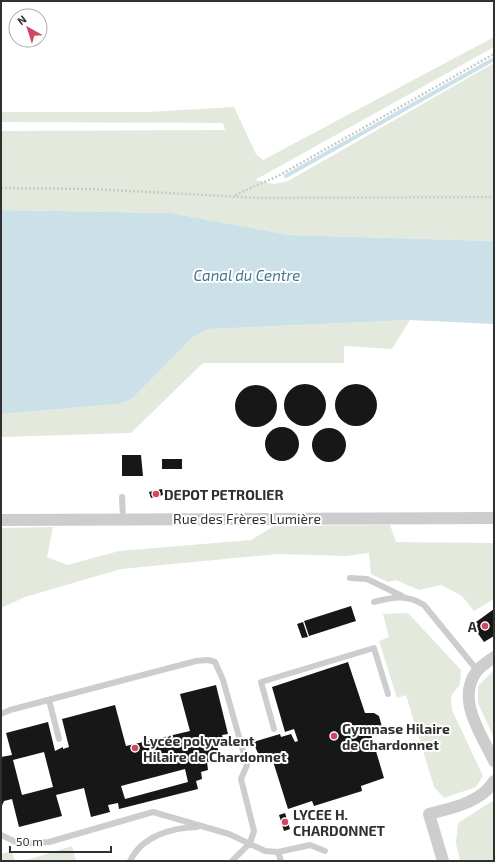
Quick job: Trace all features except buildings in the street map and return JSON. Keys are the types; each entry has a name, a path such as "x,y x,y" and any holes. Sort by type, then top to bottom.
{"street":[{"name":"Rue des Frères Lumière","path":"1,520 123,518 494,518"},
{"path":"494,657 477,670 471,681 468,703 494,761"},
{"path":"443,861 429,814 472,800 489,789 494,781"}],"lane":[{"path":"122,497 123,518"},
{"path":"350,578 367,580 404,596 414,598 424,605 477,670"},
{"path":"374,602 404,596"},
{"path":"274,729 261,682 374,648 388,694"},
{"path":"1,714 10,710 196,661 208,660 215,662 223,680 247,764 240,779 254,831 250,843 232,861"},
{"path":"49,700 59,739"},
{"path":"1,835 20,844 49,842 153,812 200,827 229,834 265,851 278,852 310,845 325,851"},
{"path":"130,861 141,844 154,837 183,827 200,827"},
{"path":"278,852 281,861"}],"path":[{"path":"235,196 278,176 494,54"},
{"path":"1,188 92,189 262,198 494,197"}],"shaded area":[{"path":"494,37 494,47 255,180 274,184 288,181 494,63 494,241 289,235 171,213 1,210 1,131 225,130 223,123 1,122 1,112 147,112 234,107 256,154 263,160"},
{"path":"410,320 392,349 344,346 344,363 203,363 131,433 1,437 1,414 118,404 132,399 193,337 209,329"},
{"path":"390,525 396,542 494,543 494,599 474,611 462,596 441,585 419,590 396,580 388,582 371,574 369,553 346,556 278,554 121,569 25,597 1,608 1,528 53,527 47,557 67,565 119,551 251,540 274,526"},
{"path":"408,613 461,670 460,684 451,696 452,710 483,776 476,787 444,798 434,787 406,695 397,698 379,641 389,637 383,614"},
{"path":"494,670 494,738 478,703 478,686"},
{"path":"494,800 494,861 460,861 456,843 458,823"},
{"path":"72,846 76,861 23,861"},
{"path":"12,851 15,861 1,861 1,854"}],"water":[{"name":"Canal du Centre","path":"1,210 171,213 289,235 494,241 494,324 410,320 209,329 193,337 132,399 118,404 1,414"}],"waterway":[{"path":"286,176 494,59"}],"place":[{"name":"DEPOT PETROLIER","path":"156,494"},
{"name":"A","path":"485,626"},
{"name":"Gymnase Hilaire de Chardonnet","path":"334,736"},
{"name":"Lycée polyvalent Hilaire de Chardonnet","path":"135,748"},
{"name":"LYCEE H. CHARDONNET","path":"285,822"}]}
